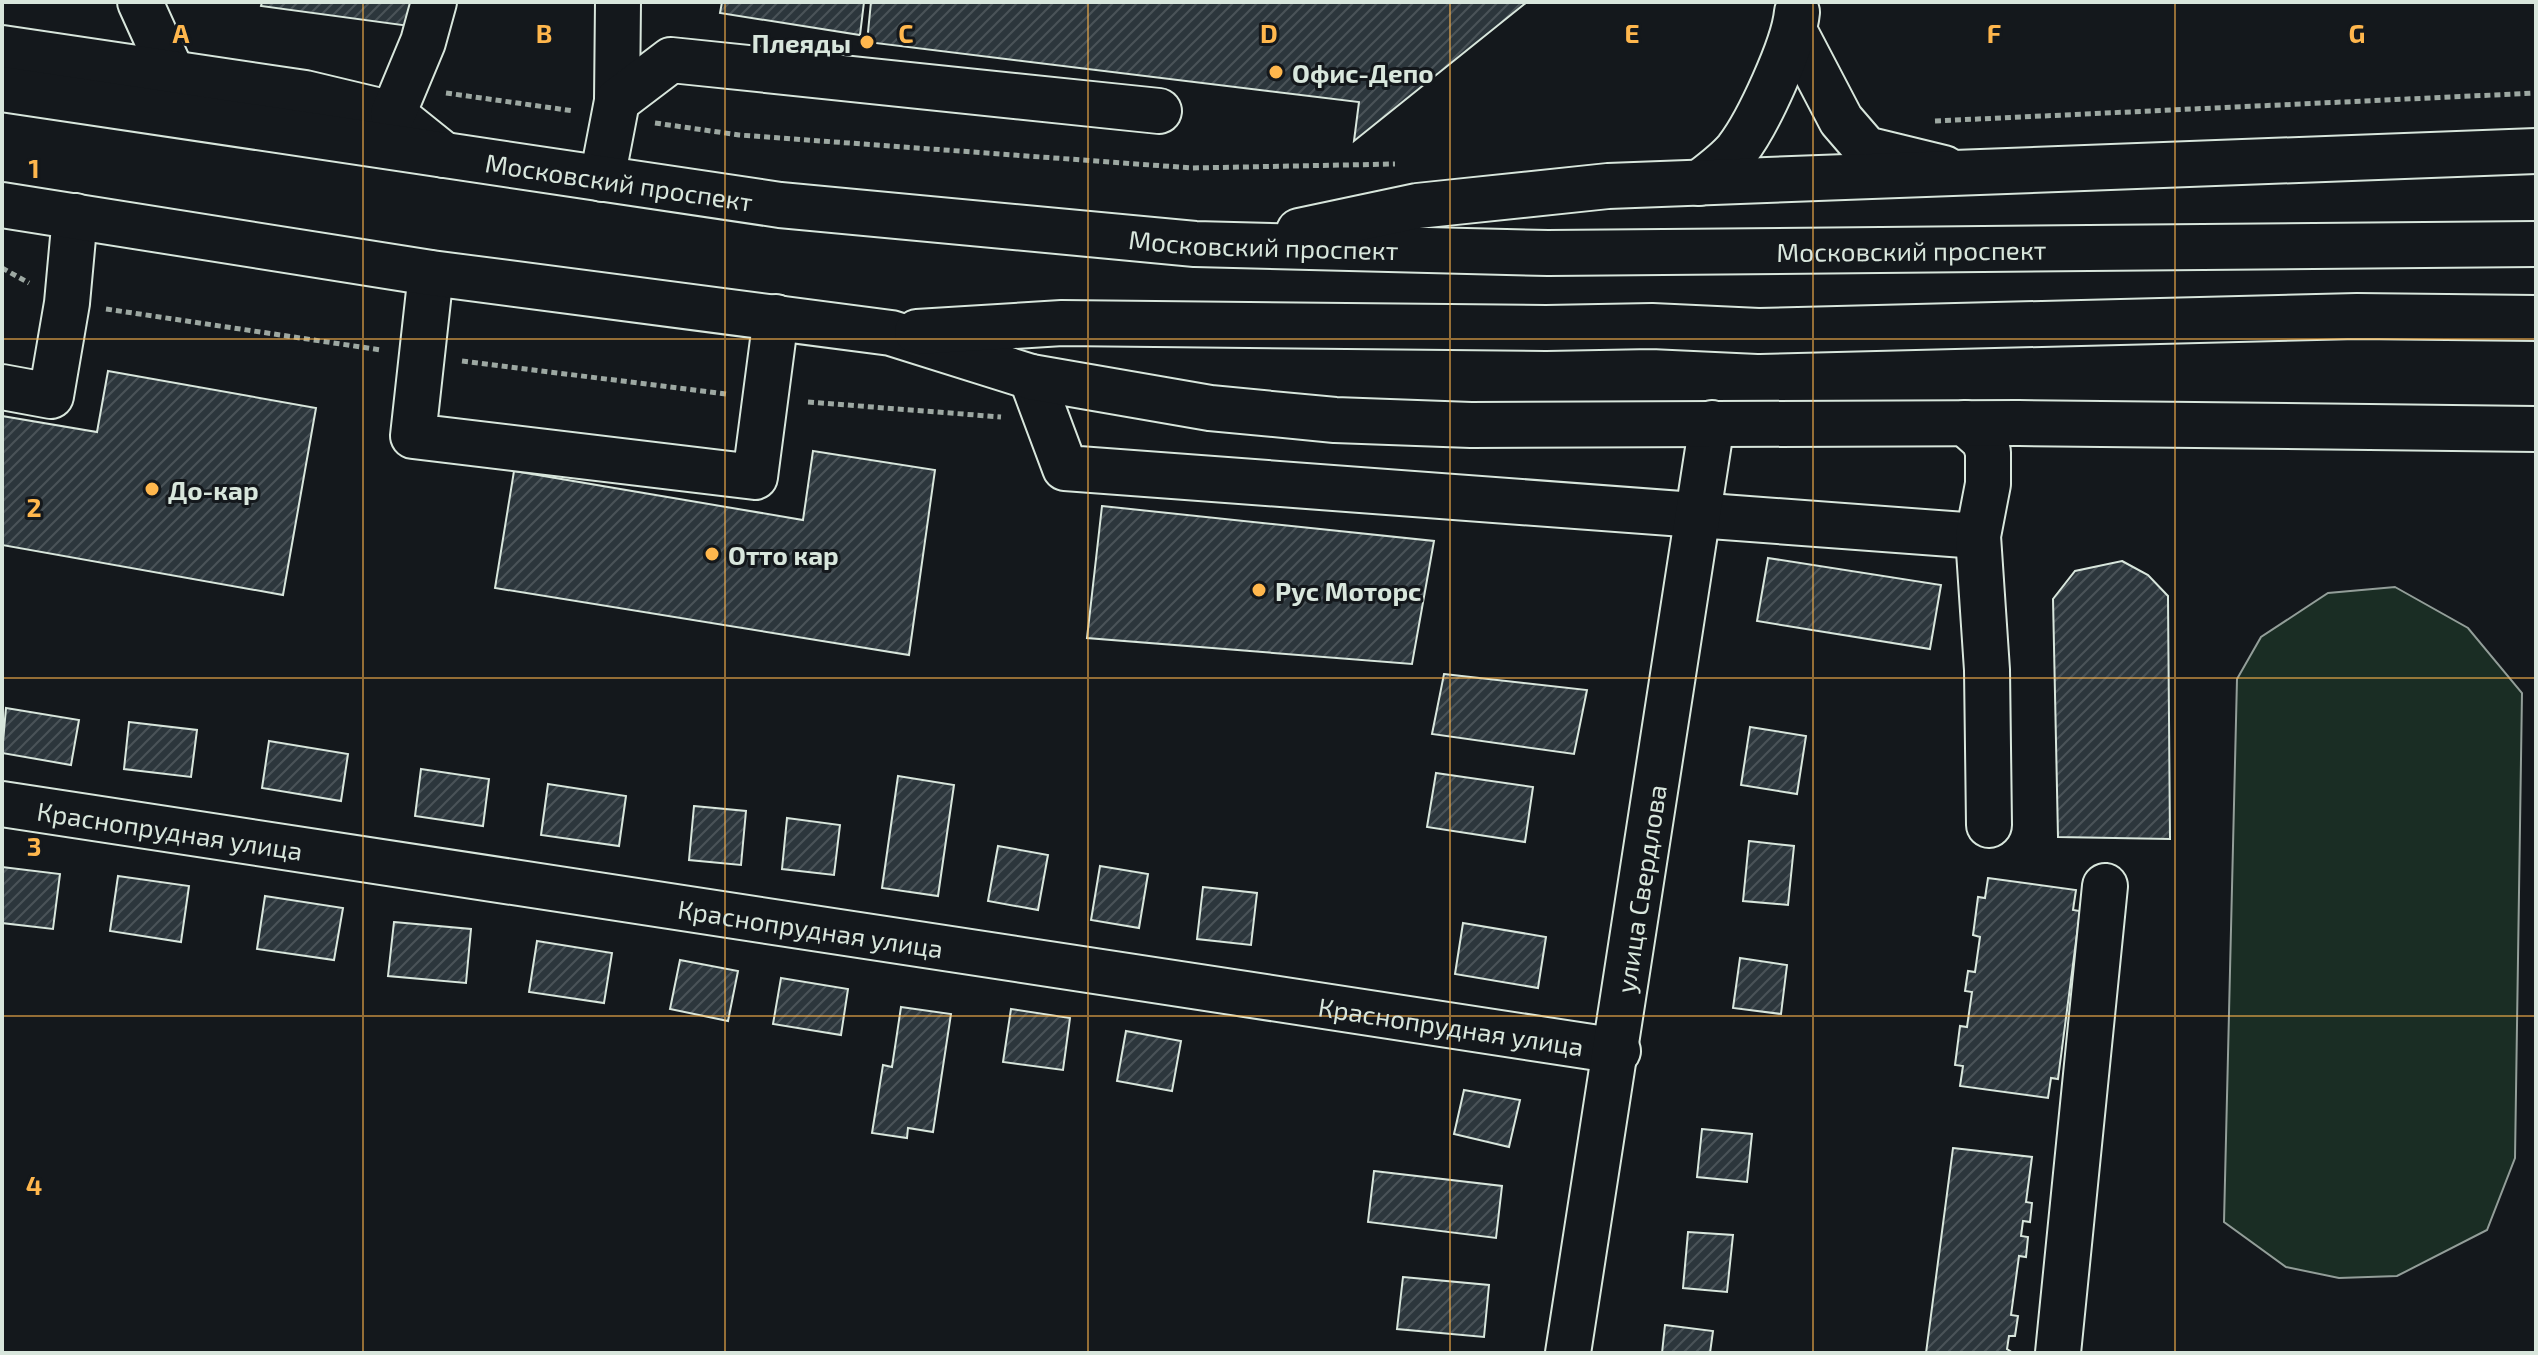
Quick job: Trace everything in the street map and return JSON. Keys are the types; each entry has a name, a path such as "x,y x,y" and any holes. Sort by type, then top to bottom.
{"main road":[{"path":"140,2 173,75"},
{"path":"393,114 423,42 434,2"},
{"path":"602,179 617,101 618,2"},
{"path":"1797,17 1841,120 1866,149 1954,171"},
{"path":"1699,183 1736,152 1749,131 1797,17"},
{"path":"2,48 305,93 393,114 444,155"},
{"path":"617,101 671,60 1159,111"},
{"name":"Московский проспект","path":"2,89 780,205 1231,245 1564,253 2536,244"},
{"path":"1231,245 1417,206 1608,186 2536,151"},
{"path":"2,205 431,273 891,333 1031,377 1210,408 1335,420 1471,425 1965,423 2536,429"},
{"path":"2,387 51,396 67,303 95,219"},
{"path":"431,273 413,436 755,477 776,317"},
{"path":"891,333 1062,323 1652,326 1759,331 2357,316 2536,318"},
{"path":"1031,377 1065,468 1978,536"},
{"name":"улица Свердлова","path":"1568,1353 1618,1051 1701,513 1712,423"},
{"path":"1965,423 1984,440 1988,452 1988,484 1978,536 1987,670 1989,825"},
{"name":"Краснопрудная улица","path":"2,804 1618,1051"},
{"path":"2058,1353 2105,886"}],"path":[{"path":"1929,121 2536,93"},
{"path":"2,268 67,303 422,356 765,398 1047,421"}],"green space":[{"path":"2395,587 2468,628 2522,693 2515,1158 2487,1230 2397,1276 2339,1278 2286,1267 2224,1222 2237,679 2261,637 2328,593"}],"building":[{"path":"262,2 413,2 409,26 261,6"},
{"path":"722,2 864,2 860,35 720,13"},
{"name":"Офис-Депо","path":"871,2 1527,2 1354,141 1359,102 867,42"},
{"name":"До-кар","path":"108,371 316,408 283,595 2,545 2,416 97,432"},
{"name":"Отто кар","path":"813,451 935,470 909,655 495,588 514,471 803,520"},
{"name":"Рус Моторс","path":"1102,506 1434,541 1412,664 1087,638"},
{"path":"1768,558 1941,585 1930,649 1757,621"},
{"path":"2122,561 2148,575 2168,596 2170,839 2058,837 2053,599 2075,571"},
{"path":"1444,674 1587,690 1574,754 1432,734"},
{"path":"6,708 79,720 71,765 2,753"},
{"path":"129,722 197,730 191,777 124,769"},
{"path":"1750,727 1806,736 1797,794 1741,785"},
{"path":"269,741 348,754 341,801 262,788"},
{"path":"421,769 489,779 483,826 415,816"},
{"path":"1436,773 1533,787 1525,842 1427,827"},
{"path":"898,776 954,785 938,896 882,888"},
{"path":"548,784 626,796 619,846 541,835"},
{"path":"694,806 746,811 741,865 689,860"},
{"path":"787,818 840,825 834,875 782,869"},
{"path":"1749,841 1794,846 1788,905 1743,901"},
{"path":"998,846 1048,855 1038,910 988,901"},
{"path":"1100,866 1148,874 1139,928 1091,920"},
{"path":"2,867 60,874 53,929 2,923"},
{"path":"118,876 189,886 181,942 110,931"},
{"path":"1988,878 2076,890 2073,910 2080,911 2058,1079 2051,1078 2048,1098 1960,1086 1963,1066 1955,1065 1960,1026 1967,1027 1972,992 1965,991 1968,971 1975,972 1980,937 1973,935 1978,897 1985,898"},
{"path":"1203,887 1257,893 1251,945 1197,939"},
{"path":"265,896 343,908 334,960 257,949"},
{"path":"394,922 471,929 466,983 388,976"},
{"path":"1463,923 1546,937 1538,988 1455,974"},
{"path":"537,941 612,953 604,1003 529,992"},
{"path":"1740,958 1787,965 1781,1014 1733,1008"},
{"path":"680,960 738,971 728,1021 670,1009"},
{"path":"781,978 848,989 841,1035 773,1024"},
{"path":"901,1007 951,1014 933,1132 908,1128 907,1138 872,1133 883,1065 892,1067"},
{"path":"1011,1009 1070,1018 1063,1070 1003,1062"},
{"path":"1126,1031 1181,1041 1172,1091 1117,1081"},
{"path":"1464,1090 1520,1100 1509,1147 1454,1134"},
{"path":"1702,1129 1752,1134 1747,1182 1697,1177"},
{"path":"1953,1148 2032,1157 2026,1202 2032,1203 2030,1222 2023,1221 2021,1236 2028,1237 2026,1257 2019,1256 2011,1315 2018,1316 2015,1336 2009,1336 2007,1349 2013,1353 1926,1353"},
{"path":"1374,1171 1502,1186 1496,1238 1368,1222"},
{"path":"1688,1232 1733,1235 1727,1292 1683,1288"},
{"path":"1403,1277 1489,1285 1484,1337 1397,1329"},
{"path":"1665,1325 1713,1331 1710,1353 1662,1353"}],"place":[{"name":"Плеяды","path":"867,42"},
{"name":"Офис-Депо","path":"1276,72"},
{"name":"До-кар","path":"152,489"},
{"name":"Отто кар","path":"712,554"},
{"name":"Рус Моторс","path":"1259,590"}]}
